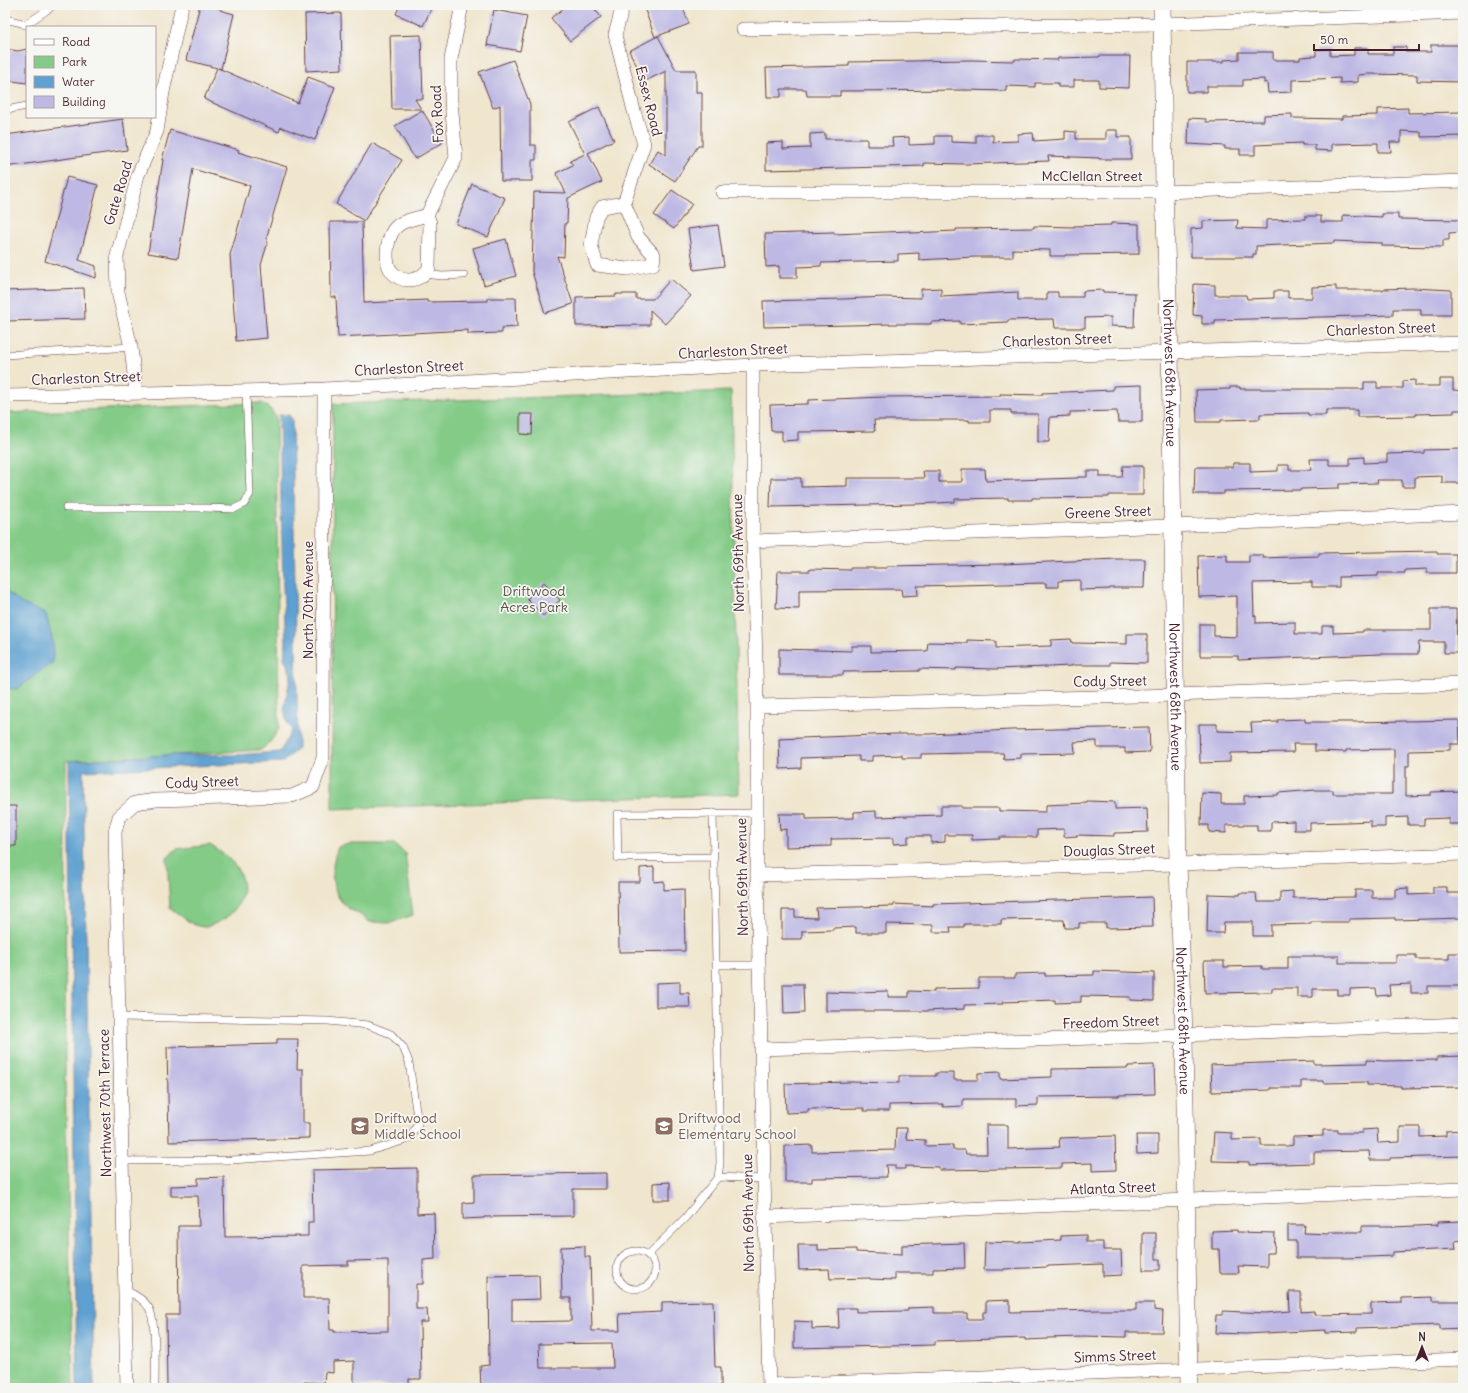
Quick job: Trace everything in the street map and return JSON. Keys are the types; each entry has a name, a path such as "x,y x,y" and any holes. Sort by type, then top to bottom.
{"street":[{"name":"Gate Road","path":"136,392 131,347 118,292 117,256 138,175 157,131 159,92 182,5"},
{"name":"Fox Road","path":"427,215 456,158 451,101 451,59 462,5"},
{"name":"Essex Road","path":"623,5 615,35 644,144 624,203"},
{"name":"Northwest 68th Avenue","path":"1162,5 1164,192 1170,352 1178,864 1184,1035 1189,1388"},
{"path":"743,29 1162,24 1463,13"},
{"name":"McClellan Street","path":"722,192 1164,192 1463,181"},
{"path":"624,203 638,237 654,255 653,264 627,268 597,265 591,245 596,217 602,207 624,203"},
{"path":"427,215 430,223 429,268 420,278 412,280 397,277 392,272 389,265 388,243 392,234 396,227 401,224 427,215"},
{"name":"Charleston Street","path":"5,396 324,389 753,365 1463,343"},
{"name":"North 69th Avenue","path":"753,365 753,541 757,706 757,875 769,1386"},
{"name":"North 70th Avenue","path":"292,796 313,787 323,758 324,389"},
{"name":"Greene Street","path":"753,541 1172,526 1463,512"},
{"name":"Cody Street","path":"757,706 1175,695 1463,684"},
{"name":"Cody Street","path":"119,817 135,802 292,796"},
{"name":"Northwest 70th Terrace","path":"119,817 115,832 127,1388"},
{"name":"Douglas Street","path":"757,875 1178,864 1463,854"},
{"name":"Freedom Street","path":"761,1049 1463,1024"},
{"name":"Atlanta Street","path":"764,1217 1463,1189"},
{"name":"Simms Street","path":"769,1386 1463,1360"}],"lane":[{"path":"5,19 25,25 50,8 51,5"},
{"path":"5,110 26,106"},
{"path":"425,274 442,276 464,275"},
{"path":"5,355 131,347"},
{"path":"66,508 234,509 244,504 250,494 246,390"},
{"path":"648,1255 686,1217 718,1177 720,1163 713,813"},
{"path":"713,857 618,858 617,814 757,813"},
{"path":"716,965 759,965"},
{"path":"119,1017 328,1022 368,1025 392,1034 403,1047 409,1062 418,1124 409,1139 370,1151 231,1160 122,1161"},
{"path":"718,1177 763,1179"},
{"path":"633,1251 640,1251 648,1255 653,1262 655,1269 652,1280 649,1284 638,1289 632,1289 622,1284 616,1273 618,1261 622,1256 627,1252 633,1251"},
{"path":"125,1290 140,1298 149,1308 154,1320 155,1388"}],"green space":[{"name":"Driftwood Acres Park","path":"731,391 739,794 332,809 333,404"},
{"path":"262,403 270,409 276,417 279,729 270,742 261,750 66,761 65,1080 73,1388 5,1388 5,413"},
{"path":"349,844 394,844 405,853 413,915 391,923 369,922 348,908 342,902 334,887 333,871 335,855 338,847"},
{"path":"210,845 236,866 243,885 241,899 233,912 221,921 205,927 190,923 170,909 167,858 176,849"}],"water":[{"path":"279,415 289,415 292,419 298,748 283,762 83,771 94,1388 77,1388 69,761 167,755 235,755 280,752 292,730 287,722 284,709 291,674 284,658 286,643 283,588"},
{"path":"5,590 21,603 46,614 53,643 53,662 17,689 5,689"}],"building":[{"path":"200,5 222,5 220,10 234,14 221,69 218,68 298,103 308,77 335,87 315,140 281,127 279,132 204,99 217,68 186,60"},
{"path":"400,5 433,5 423,26 396,14"},
{"path":"568,5 591,5 601,17 570,41 551,18"},
{"path":"643,5 682,5 689,24 655,37"},
{"path":"494,10 527,16 520,51 487,45"},
{"path":"341,13 342,69 306,71 305,14"},
{"path":"421,35 423,99 415,99 421,109 392,109 390,36"},
{"path":"658,36 676,70 696,70 696,92 702,92 702,146 698,146 675,181 649,164 658,150 666,155 666,71 645,81 629,51"},
{"path":"1431,45 1463,45 1463,82 1417,81 1417,75 1369,74 1358,75 1358,82 1340,83 1340,78 1292,80 1292,92 1268,93 1267,82 1264,83 1264,79 1243,80 1243,86 1207,86 1207,92 1187,92 1187,62 1224,62 1224,60 1239,59 1239,52 1273,52 1273,60 1300,60 1300,57 1316,56 1316,50 1330,49 1330,56 1354,55 1354,48 1368,48 1368,54 1393,54 1393,47 1406,47 1406,52 1431,52"},
{"path":"5,49 18,51 26,49 26,83 5,80"},
{"path":"1130,56 1129,88 1099,87 1099,80 1074,80 1074,87 1058,87 1058,83 1035,83 1035,87 1006,86 1006,91 840,91 840,96 807,96 806,89 781,89 781,97 767,97 766,68 849,66 849,62 971,60 1015,61 1015,59 1058,60 1058,58"},
{"path":"513,60 530,104 530,145 536,145 536,160 532,160 532,181 501,181 500,105 493,108 479,72"},
{"path":"599,107 614,140 588,153 602,182 568,198 567,223 565,223 564,257 557,256 573,304 545,313 532,272 534,192 566,193 556,173 573,165 570,161 585,154 569,122"},
{"path":"1408,108 1408,113 1463,112 1463,136 1421,137 1421,132 1401,131 1401,142 1390,142 1391,152 1378,152 1378,143 1332,144 1332,151 1315,150 1315,145 1302,145 1302,143 1255,145 1255,155 1240,155 1240,149 1225,149 1225,146 1188,144 1189,118 1206,119 1206,122 1264,121 1264,115 1292,114 1292,118 1342,119 1342,116 1378,115 1378,109"},
{"path":"422,110 442,143 415,159 395,126"},
{"path":"123,119 127,150 5,167 5,135"},
{"path":"170,130 239,150 238,152 287,167 267,236 267,245 261,265 267,338 236,341 230,255 250,186 193,169 178,258 148,253 162,160"},
{"path":"1106,130 1117,130 1117,137 1131,137 1131,159 1048,156 1049,161 966,164 924,163 924,166 766,170 766,143 783,142 783,149 810,148 810,134 825,133 825,139 867,139 867,146 893,146 892,138 909,137 909,145 935,144 935,136 951,136 951,142 976,143 976,135 993,135 993,142 1018,141 1018,134 1033,133 1034,141 1065,139 1065,131 1076,132 1076,139 1106,139"},
{"path":"372,143 402,160 364,221 336,204"},
{"path":"67,177 98,185 79,260 96,266 96,278 45,261"},
{"path":"472,184 505,198 488,237 456,224"},
{"path":"672,190 692,204 674,229 654,215"},
{"path":"1382,214 1398,214 1398,219 1463,220 1463,232 1449,233 1449,240 1443,240 1443,247 1382,246 1382,243 1334,241 1334,243 1256,246 1256,254 1253,254 1253,257 1191,257 1191,229 1203,228 1203,221 1238,220 1237,228 1266,229 1266,220 1305,219 1305,216 1321,216 1321,222 1343,222 1343,215 1382,217"},
{"path":"330,222 362,222 364,303 427,300 427,302 488,301 488,298 516,298 517,327 502,328 502,333 468,334 468,330 338,337 336,297 331,297"},
{"path":"1111,223 1139,224 1139,254 1050,256 1050,250 1013,249 1013,257 975,257 919,260 919,253 898,254 898,261 821,263 821,266 797,267 797,278 779,278 779,266 766,267 765,234 834,232 834,234 911,231 911,233 956,231 956,229 1034,228 1034,226 1074,227 1111,225"},
{"path":"718,225 724,266 694,270 688,229"},
{"path":"506,239 516,276 484,285 473,248"},
{"path":"671,279 691,296 665,324 650,310 650,325 576,326 576,297 636,294 636,299 653,299"},
{"path":"1194,284 1215,285 1215,295 1246,295 1247,299 1274,298 1274,291 1288,291 1288,298 1312,298 1312,287 1336,286 1336,290 1383,290 1413,288 1451,290 1451,315 1421,315 1421,309 1393,309 1393,315 1215,320 1215,324 1202,324 1202,316 1193,315"},
{"path":"84,288 85,319 5,321 5,291"},
{"path":"941,288 941,296 1018,292 1018,300 1047,300 1047,292 1058,292 1058,297 1083,297 1083,291 1103,290 1103,292 1135,293 1134,327 1111,326 1111,317 1085,318 1085,328 1055,328 1054,319 1008,320 1008,322 960,324 960,321 931,322 931,324 764,327 763,301 884,297 921,298 921,289"},
{"path":"1440,379 1453,379 1453,390 1463,391 1463,410 1454,410 1454,413 1416,414 1416,416 1357,417 1357,410 1326,410 1326,415 1308,415 1308,413 1260,414 1260,419 1197,422 1196,390 1230,389 1230,387 1240,387 1240,389 1364,389 1364,382 1377,382 1377,388 1403,388 1403,381 1415,380 1415,386 1440,386"},
{"path":"1142,385 1142,422 1118,422 1117,411 1070,412 1070,416 1050,417 1049,442 1038,442 1038,414 1011,414 1011,410 990,410 990,422 969,422 969,420 874,420 875,431 798,432 798,440 782,441 782,431 771,431 770,405 808,404 808,400 885,397 1000,396 1000,394 1042,395 1042,393 1113,390 1113,386"},
{"path":"520,414 533,414 532,435 520,434"},
{"path":"1463,449 1463,483 1442,483 1442,476 1415,477 1415,487 1402,487 1402,480 1377,480 1378,483 1339,484 1339,488 1224,491 1224,494 1194,494 1195,467 1233,467 1233,463 1250,463 1250,472 1278,471 1278,465 1289,465 1289,470 1311,470 1310,459 1329,459 1329,465 1350,465 1350,458 1364,457 1364,463 1387,462 1387,454 1424,453 1424,450"},
{"path":"1123,466 1143,466 1143,495 1032,498 1032,500 1008,500 1008,498 955,499 955,502 916,504 770,507 771,478 801,478 801,487 847,486 847,478 924,478 923,471 939,471 939,482 962,482 962,469 985,469 986,481 1078,478 1087,477 1087,471 1100,471 1100,477 1122,477"},
{"path":"1437,551 1437,554 1456,554 1456,573 1427,573 1427,569 1405,570 1405,573 1378,573 1378,576 1339,577 1339,587 1312,587 1312,582 1253,583 1254,616 1256,616 1256,623 1295,622 1295,634 1322,634 1322,626 1333,626 1333,633 1363,632 1363,630 1431,630 1431,609 1456,609 1457,653 1444,653 1444,642 1419,642 1418,654 1380,654 1238,660 1238,656 1200,656 1200,624 1214,624 1214,636 1237,637 1237,596 1199,597 1198,556 1227,555 1227,562 1249,562 1249,555 1263,555 1263,558 1319,556 1319,553"},
{"path":"1145,559 1144,588 1080,590 1080,580 1058,581 1058,587 1046,587 1046,583 917,586 918,595 902,596 901,589 799,590 799,609 776,608 778,571 810,571 810,569 850,570 850,568 887,568 887,566 1003,564"},
{"path":"544,582 560,600 543,616 527,599"},
{"path":"1127,634 1147,634 1147,663 1110,662 1110,665 1072,665 996,669 956,668 956,670 919,669 919,671 843,672 843,675 779,675 779,649 852,651 852,646 871,646 871,652 927,651 928,642 967,643 967,640 996,641 996,648 1051,646 1051,640 1071,639 1072,643 1127,644"},
{"path":"1305,719 1305,722 1459,720 1460,744 1450,744 1450,750 1409,751 1409,766 1406,766 1406,796 1431,795 1431,792 1463,791 1463,824 1449,824 1449,818 1424,819 1424,825 1408,825 1408,817 1385,818 1385,827 1371,827 1371,821 1310,823 1310,830 1294,830 1294,821 1271,822 1271,831 1257,831 1257,825 1226,825 1226,833 1209,832 1209,825 1201,825 1202,793 1221,794 1221,804 1244,804 1244,796 1278,795 1278,793 1316,790 1333,790 1333,794 1392,794 1392,782 1394,782 1394,749 1346,750 1346,752 1315,751 1315,744 1293,744 1294,752 1230,753 1230,762 1200,763 1199,724 1217,724 1217,731 1252,732 1251,723"},
{"path":"1149,727 1150,752 1125,753 1125,748 1097,748 1097,741 1074,742 1075,753 1021,754 1021,758 1004,759 1003,753 973,753 921,754 921,758 902,758 902,755 872,756 872,761 859,761 859,756 801,758 801,768 780,769 779,739 1011,730"},
{"path":"1087,801 1115,802 1115,809 1147,808 1148,832 1114,833 1114,836 1076,835 1077,836 1064,837 1064,829 1037,830 1037,837 999,837 1000,839 972,840 972,835 945,835 945,842 931,843 931,836 908,836 908,843 893,844 893,838 831,839 831,846 786,847 786,829 780,830 779,814 806,814 806,819 854,818 854,812 876,811 876,817 941,815 941,806 962,806 962,808 999,808 999,811 1046,812 1046,805 1087,803"},
{"path":"5,806 16,806 16,846 5,846"},
{"path":"654,867 654,882 664,881 664,890 684,889 685,951 619,952 618,882 640,882 640,868"},
{"path":"1433,887 1447,887 1447,893 1463,893 1463,918 1395,920 1395,918 1349,919 1349,922 1311,922 1311,924 1271,925 1271,936 1253,936 1253,922 1224,922 1223,933 1207,933 1208,894 1240,895 1240,893 1256,893 1257,902 1280,902 1280,892 1293,891 1293,898 1355,897 1355,890 1372,890 1372,898 1395,898 1395,889 1408,888 1408,895 1433,894"},
{"path":"1152,897 1153,927 1106,928 1106,923 1079,923 1079,928 1065,928 1064,920 1001,920 1001,924 964,924 964,927 950,927 951,932 933,932 933,925 886,924 886,933 856,933 856,927 833,928 833,930 802,931 802,939 782,939 782,910 795,910 795,917 817,918 816,908 894,906 894,904 933,906 933,904"},
{"path":"1449,953 1463,953 1463,986 1428,986 1428,993 1411,993 1411,984 1389,985 1390,995 1377,996 1376,988 1350,989 1350,995 1337,995 1337,989 1313,989 1313,997 1297,997 1297,988 1272,988 1272,992 1205,993 1204,961 1224,961 1224,967 1262,966 1262,969 1288,969 1288,956 1339,956 1339,963 1396,963 1396,955 1416,955 1416,959 1449,959"},
{"path":"1094,971 1154,973 1154,1001 1130,1000 1130,997 1081,996 1081,1002 1055,1003 1055,1000 1003,1002 1003,1004 964,1005 964,1009 926,1011 826,1011 826,992 858,993 888,991 888,997 909,997 909,991 934,992 934,989 979,988 979,978 1015,978 1015,974 1045,973 1045,976 1094,975"},
{"path":"680,982 680,993 689,993 690,1007 656,1007 656,983"},
{"path":"783,984 803,984 804,1013 784,1014"},
{"path":"277,1039 298,1039 297,1069 303,1069 303,1123 309,1123 309,1138 169,1142 167,1047 277,1044"},
{"path":"1463,1056 1463,1087 1401,1088 1401,1086 1367,1085 1367,1082 1324,1083 1324,1081 1301,1081 1301,1088 1270,1088 1270,1090 1212,1092 1211,1065 1314,1061 1314,1064 1367,1063 1367,1060 1437,1060 1437,1057"},
{"path":"1154,1065 1155,1094 1038,1097 1038,1105 1016,1106 1016,1099 963,1099 963,1106 943,1107 943,1104 889,1105 889,1111 864,1111 864,1108 808,1109 808,1112 786,1113 785,1084 849,1082 899,1083 899,1076 936,1076 936,1073 954,1073 954,1080 978,1080 978,1073 1000,1072 1000,1079 1052,1077 1052,1069 1128,1068 1128,1066"},
{"path":"986,1125 1008,1125 1008,1149 1060,1147 1059,1138 1115,1136 1116,1170 1092,1171 1092,1163 1062,1164 1062,1168 939,1170 939,1167 905,1166 905,1169 895,1169 895,1165 886,1165 887,1177 812,1178 812,1182 785,1182 785,1146 812,1145 812,1152 895,1150 896,1128 907,1128 906,1139 925,1140 925,1146 953,1145 953,1150 965,1150 966,1154 987,1154"},
{"path":"1400,1127 1420,1127 1420,1137 1446,1136 1446,1131 1463,1130 1463,1156 1370,1160 1369,1151 1314,1152 1314,1163 1249,1165 1249,1162 1212,1161 1214,1132 1232,1133 1232,1140 1261,1139 1261,1146 1287,1146 1293,1145 1293,1137 1323,1136 1323,1130 1338,1130 1338,1133 1362,1133 1362,1130 1377,1129 1378,1143 1400,1142"},
{"path":"1136,1135 1158,1135 1158,1153 1137,1154"},
{"path":"417,1168 417,1214 434,1213 435,1259 423,1260 423,1284 416,1284 416,1309 427,1309 428,1322 420,1322 421,1379 409,1379 409,1385 354,1386 354,1361 333,1362 333,1373 325,1372 324,1383 302,1382 302,1387 256,1386 226,1388 167,1388 166,1315 179,1315 178,1226 199,1226 198,1196 171,1196 171,1186 198,1185 198,1178 224,1177 225,1237 308,1236 308,1222 313,1222 312,1170","holes":["388,1260 388,1331 334,1332 334,1330 330,1330 329,1298 303,1298 303,1266 348,1265 348,1261"]},
{"path":"606,1173 606,1189 573,1189 573,1216 484,1217 463,1219 463,1203 474,1202 474,1175"},
{"path":"670,1182 670,1200 653,1200 653,1183"},
{"path":"1463,1221 1463,1240 1455,1241 1456,1249 1393,1252 1393,1256 1296,1258 1296,1241 1288,1241 1288,1225 1305,1225 1304,1233 1329,1234 1329,1232 1362,1232 1362,1226 1393,1227 1438,1225 1437,1222"},
{"path":"1237,1230 1237,1232 1275,1233 1274,1253 1267,1253 1267,1267 1238,1266 1239,1273 1220,1273 1219,1249 1212,1249 1212,1231"},
{"path":"1143,1233 1156,1233 1156,1259 1160,1259 1160,1270 1143,1270"},
{"path":"1086,1235 1086,1242 1103,1242 1103,1250 1121,1250 1122,1275 1103,1276 1103,1264 984,1270 985,1242 1020,1243 1019,1242 1061,1240 1061,1236"},
{"path":"964,1243 965,1268 933,1269 933,1273 895,1273 895,1280 870,1278 830,1279 829,1269 799,1270 798,1245 818,1245 818,1250 856,1249 856,1252 902,1254 902,1245"},
{"path":"585,1246 585,1257 590,1257 592,1331 620,1331 619,1314 662,1312 662,1302 713,1301 715,1367 721,1367 721,1388 481,1388 480,1366 489,1365 488,1276 539,1275 540,1299 512,1300 512,1322 571,1321 571,1298 562,1298 561,1247","holes":["612,1343 613,1368 540,1368 539,1344"]},
{"path":"1289,1292 1301,1292 1301,1312 1314,1311 1314,1315 1371,1314 1371,1303 1402,1302 1402,1298 1433,1297 1433,1301 1463,1301 1463,1328 1440,1329 1440,1325 1357,1328 1357,1332 1325,1333 1325,1330 1245,1334 1215,1333 1216,1315 1223,1315 1223,1311 1265,1313 1290,1311"},
{"path":"1010,1300 1010,1312 1136,1310 1136,1303 1154,1303 1154,1310 1163,1311 1162,1332 1126,1332 1126,1337 1082,1336 1025,1340 1025,1338 935,1341 935,1345 794,1348 794,1321 812,1322 812,1329 839,1328 838,1308 856,1308 856,1312 908,1311 908,1308 934,1307 934,1313 967,1313 967,1319 983,1319 983,1312 986,1312 986,1301"}],"place":[{"name":"Driftwood Middle School","path":"360,1126"},
{"name":"Driftwood Elementary School","path":"664,1126"}]}
